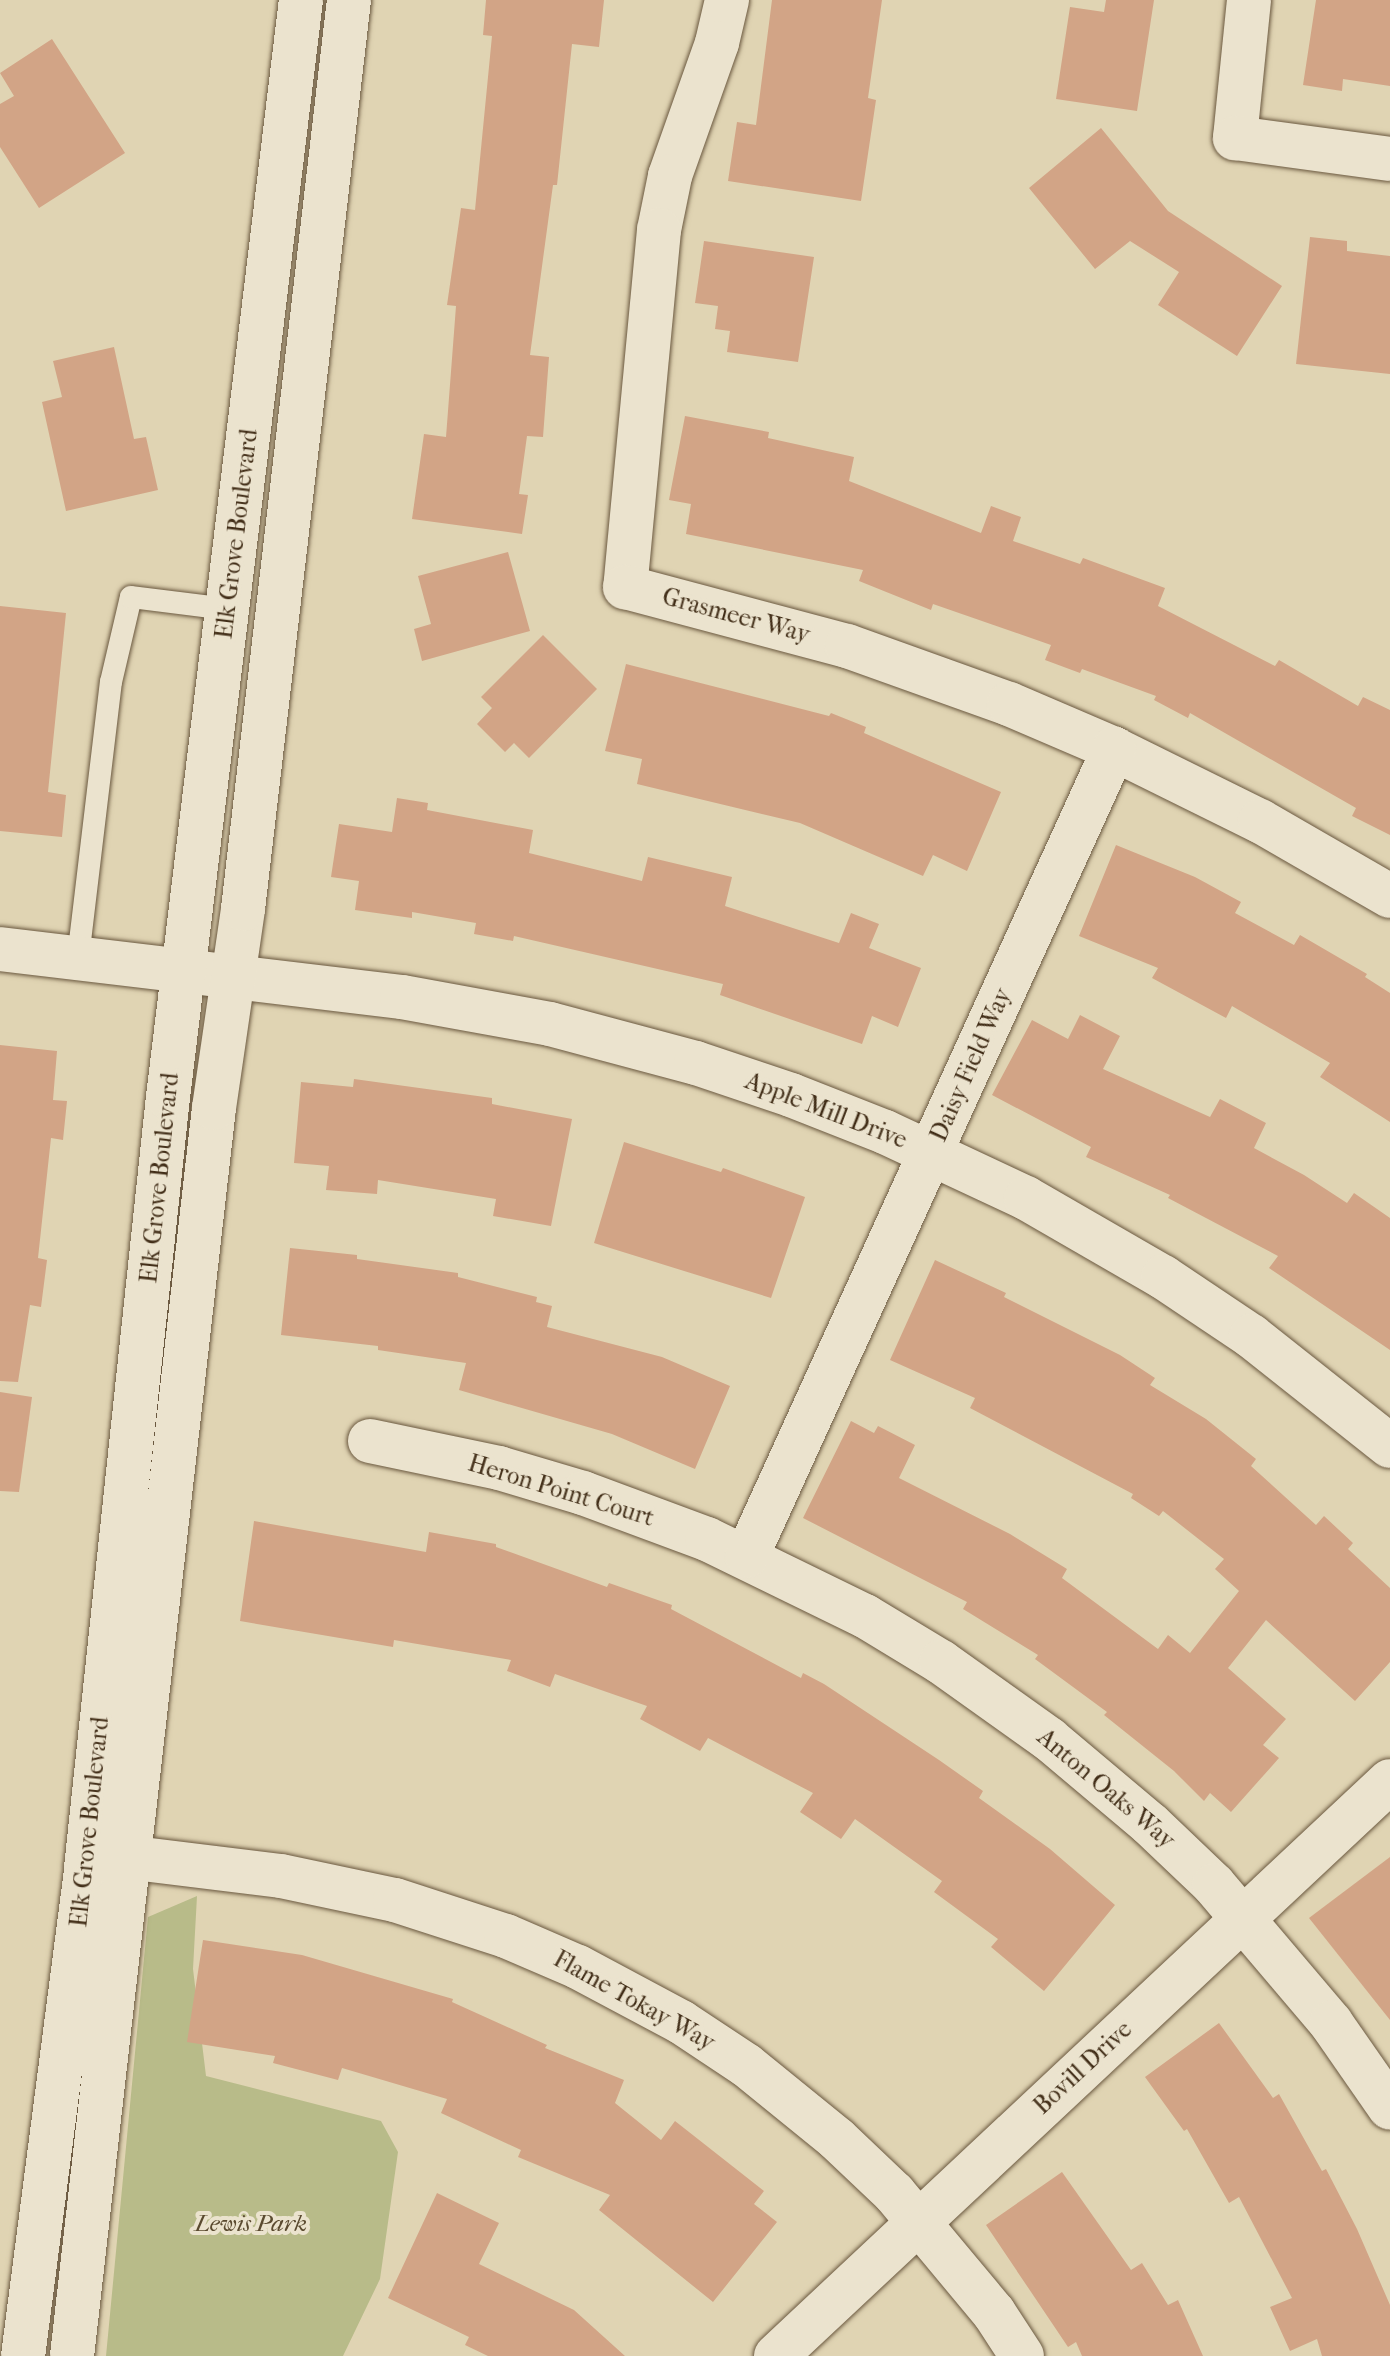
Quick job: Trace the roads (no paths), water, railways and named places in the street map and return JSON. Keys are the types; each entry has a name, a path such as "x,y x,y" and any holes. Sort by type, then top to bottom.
{"street":[{"name":"Elk Grove Boulevard","path":"23,2356 86,1868 184,971 301,0"},
{"name":"Elk Grove Boulevard","path":"72,2356 126,1857 231,975 245,893 349,0"},
{"name":"Grasmeer Way","path":"727,0 717,43 670,176 659,230 625,587 847,646 1009,704 1114,749 1260,821 1390,896"},
{"path":"1249,0 1235,138 1390,159"},
{"name":"Daisy Field Way","path":"747,1556 1114,749"},
{"name":"Apple Mill Drive","path":"0,949 402,997 550,1024 696,1063 764,1086 931,1153 1026,1198 1163,1277 1251,1336 1335,1399 1390,1446"},
{"name":"Heron Point Court","path":"370,1441 499,1468 583,1493 747,1556"},
{"name":"Anton Oaks Way","path":"747,1556 865,1616 941,1662 1049,1739 1150,1824 1244,1918 1331,2023 1390,2108"},
{"name":"Bovill Drive","path":"776,2356 1390,1781"},
{"name":"Flame Tokay Way","path":"126,1857 281,1876 395,1900 506,1936 578,1967 681,2022 746,2065 837,2139 920,2221 994,2313 1022,2356"}],"lane":[{"path":"78,958 111,682 131,597 228,609"}],"park label":[{"name":"Lewis Park","path":"251,2224"}]}
